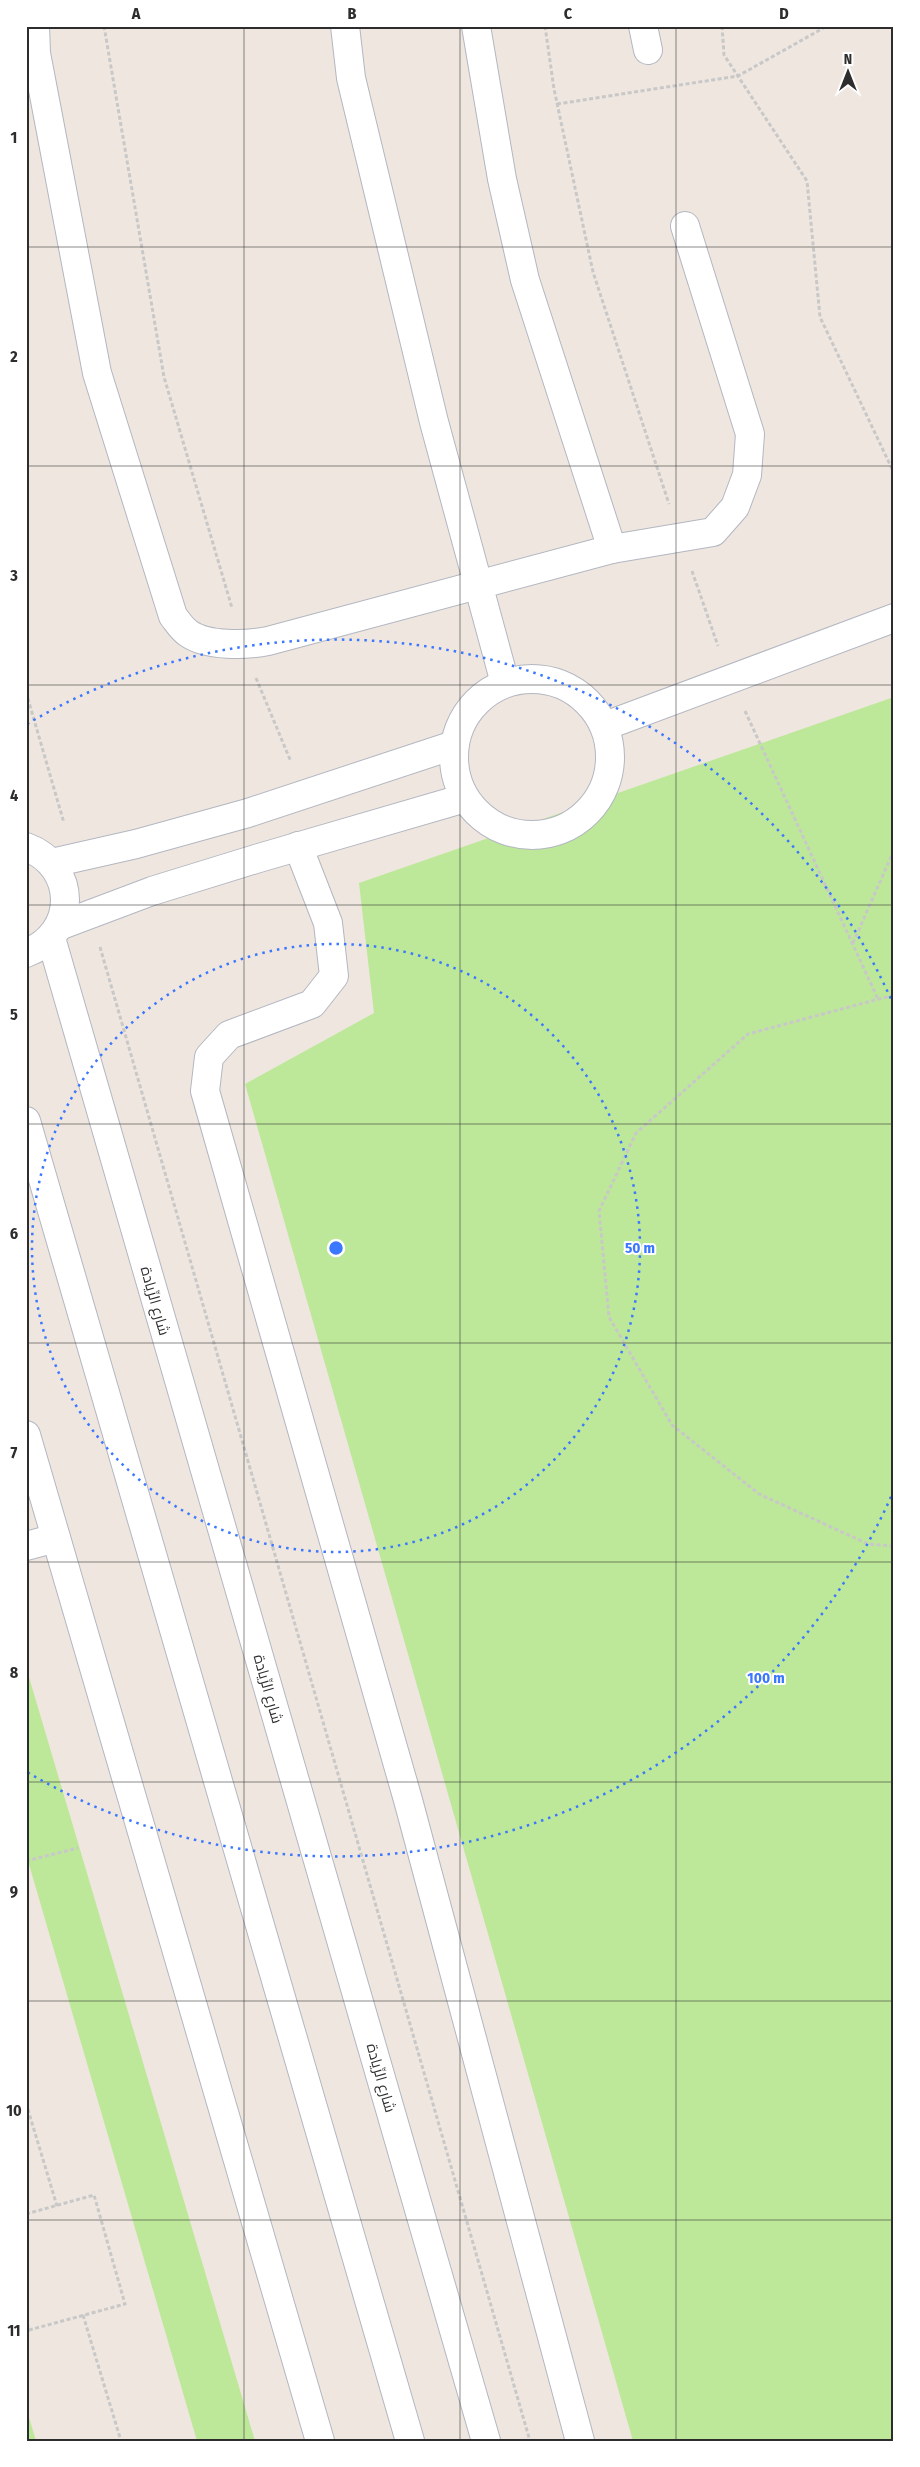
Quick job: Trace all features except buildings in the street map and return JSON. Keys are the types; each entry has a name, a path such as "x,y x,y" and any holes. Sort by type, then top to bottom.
{"street":[{"path":"36,26 36,53 97,373 173,616 189,634 214,642 242,646 268,642 612,549 713,532 735,507 747,475 750,434 685,226"},
{"path":"345,26 354,88 434,422 505,682"},
{"path":"476,26 502,179 525,280 612,549"},
{"path":"605,726 894,618"},
{"path":"528,678 552,680 575,690 593,706 605,726 611,751 609,777 598,801 580,819 556,832 531,836 505,831 482,818 465,798 457,782 453,764 454,745 459,725 470,707 486,693 505,682 528,678"},
{"path":"26,847 63,860 136,844 305,796 454,745"},
{"path":"26,953 37,949 55,932 91,914 152,891 298,846 465,798"},
{"path":"298,846 328,923 334,976 312,1004 229,1035 209,1056 205,1091 408,1800 580,2441"},
{"path":"55,932 65,910 65,894 61,877 63,860"},
{"name":"شارع الرِّيادة","path":"55,932 486,2441"},
{"path":"26,1121 410,2441"},
{"path":"26,1435 320,2441"},
{"path":"26,1546 56,1538"}],"path":[{"path":"104,26 164,377 242,646 305,796"},
{"path":"722,26 724,55 807,181 820,317 894,473"},
{"path":"557,104 738,76 828,26"},
{"path":"26,692 63,860"},
{"path":"853,944 894,850"},
{"path":"91,914 530,2441"},
{"path":"894,995 748,1034 636,1133 599,1212 609,1317 672,1425 758,1494 868,1544 894,1546"},
{"path":"26,1861 78,1848"},
{"path":"26,2104 57,2206"},
{"path":"26,2214 94,2195 125,2304 29,2330 26,2320"},
{"path":"83,2315 120,2441"}],"green space":[{"path":"894,697 894,2441 633,2441 245,1084 374,1013 359,883"},
{"path":"26,1667 255,2441 197,2441 26,1854"},
{"path":"26,2407 36,2441 26,2441"}]}
